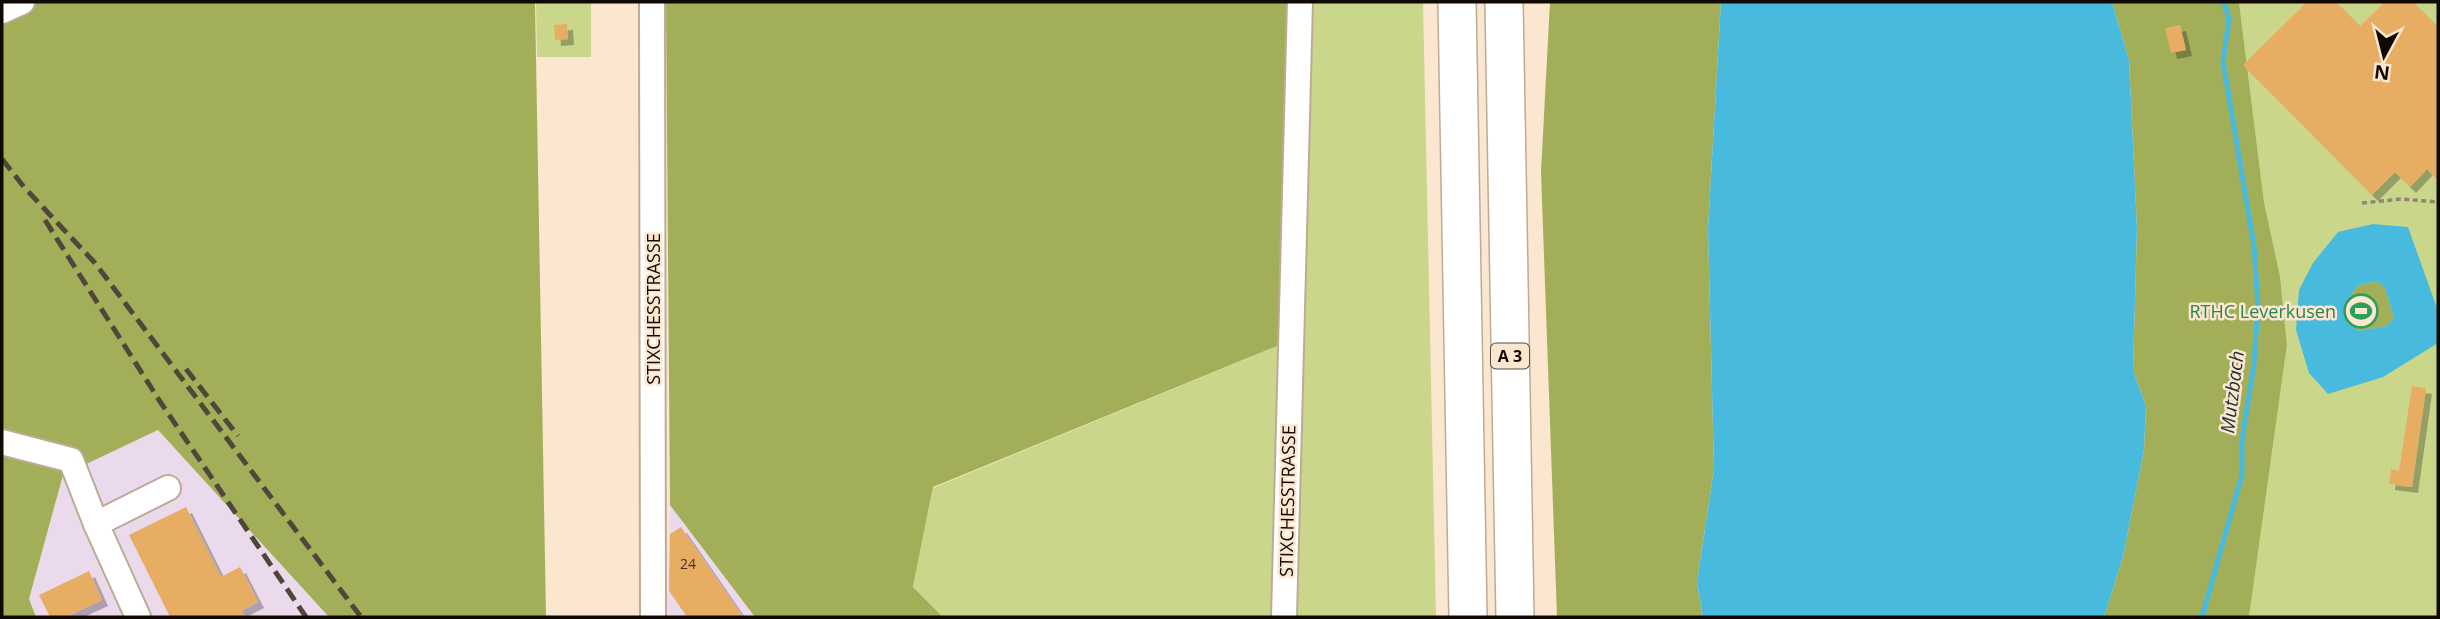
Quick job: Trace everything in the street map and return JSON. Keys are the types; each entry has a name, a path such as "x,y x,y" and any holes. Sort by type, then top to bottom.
{"highway":[{"path":"1457,2 1468,617"},
{"name":"A 3","path":"1504,2 1514,617"},
{"path":"1514,520 1534,569 1536,617"}],"street":[{"path":"2,11 22,2"},
{"name":"STIXCHESSTRASSE","path":"652,2 653,617"},
{"name":"STIXCHESSTRASSE","path":"1284,617 1300,2"},
{"path":"2,442 71,460 96,524 138,617"},
{"path":"96,524 168,488"}],"path":[{"path":"2362,203 2401,199 2438,202"}],"shaded area":[{"path":"158,430 329,617 36,617 29,600 63,475"},
{"path":"670,505 755,617 667,617"}],"green space":[{"path":"2,2 535,2 546,617 329,617 158,430 63,475 29,599 36,617 2,617"},
{"path":"536,2 591,2 591,57 537,57"},
{"path":"666,2 1293,2 1282,344 933,487 913,587 943,617 755,617 670,505"},
{"path":"1308,2 1423,2 1436,617 1288,617"},
{"path":"1550,2 1721,2 1708,228 1714,469 1697,582 1703,617 1557,617 1541,172"},
{"path":"2112,2 2239,2 2264,202 2280,276 2287,345 2249,617 2104,617 2123,557 2144,450 2146,406 2133,370 2137,228 2129,60"},
{"name":"RTHC Leverkusen","path":"2239,2 2438,2 2438,617 2249,617 2287,345 2280,276 2264,202"},
{"path":"2375,281 2384,286 2394,317 2387,326 2358,331 2348,317 2350,297 2357,286"},
{"path":"1282,344 1275,617 943,617 913,587 933,488"}],"water":[{"path":"1721,2 2112,2 2129,60 2137,228 2133,370 2146,406 2144,450 2123,557 2104,617 1703,617 1697,582 1714,469 1708,228"},
{"path":"2373,224 2408,227 2438,311 2438,343 2383,377 2328,394 2309,373 2296,330 2299,290 2313,263 2338,232","holes":["2375,281 2384,286 2394,317 2387,326 2358,331 2348,317 2350,297 2357,286"]}],"building":[{"path":"2307,2 2336,2 2360,26 2385,2 2413,2 2438,27 2438,181 2427,169 2410,187 2395,172 2372,195 2243,65"},
{"path":"567,24 568,39 555,40 554,25"},
{"path":"2180,25 2186,50 2171,53 2165,28"},
{"path":"2412,386 2426,388 2412,487 2389,484 2391,469 2399,471"},
{"path":"186,507 221,577 240,567 258,602 241,611 245,617 170,617 129,535"},
{"path":"681,527 743,617 687,617 669,591 670,534"},
{"path":"89,571 102,600 65,617 50,617 39,595"}],"waterway":[{"name":"Mutzbach","path":"2202,617 2242,475 2242,440 2254,364 2258,304 2254,246 2223,61 2229,19 2224,2"}],"railway":[{"path":"2,159 24,187 95,263 361,617"},
{"path":"45,220 159,400 306,617"},
{"path":"186,369 238,436"}],"place":[{"name":"RTHC Leverkusen","path":"2361,311"}]}
